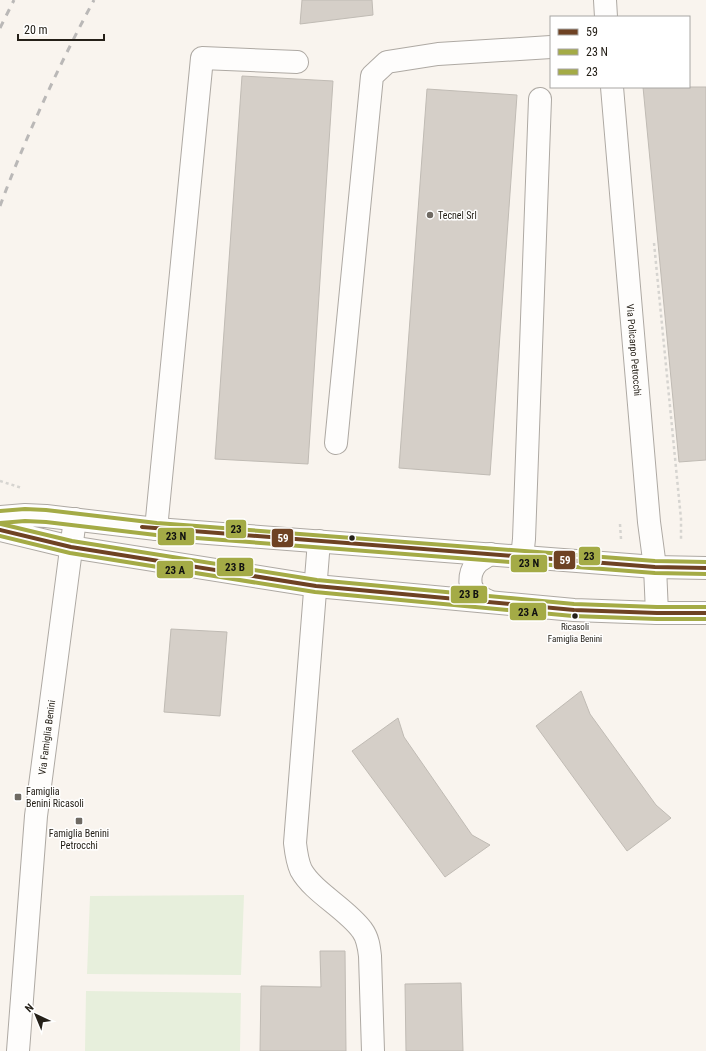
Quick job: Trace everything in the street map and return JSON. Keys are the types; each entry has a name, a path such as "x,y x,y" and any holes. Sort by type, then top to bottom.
{"main road":[{"path":"605,0 606,16"},
{"path":"336,443 372,76 387,62 438,54 550,47"},
{"path":"156,529 202,58 297,62"},
{"name":"Via Policarpo Petrocchi","path":"612,88 648,506 655,567 657,613"},
{"path":"522,557 524,538 540,99"},
{"path":"0,517 25,515 75,519 156,529 655,567 706,568"},
{"name":"Via Famiglia Benini","path":"18,1051 36,816 75,519"},
{"path":"0,530 71,547 316,586 574,610 706,613"},
{"path":"319,541 294,843 296,856 302,870 309,880 353,920 362,931 368,942 370,956 373,1051"},
{"path":"488,602 476,594 473,590 470,584 470,578 474,567 490,554"}],"path":[{"path":"653,236 681,519 681,540"}],"green space":[{"path":"244,895 241,975 87,974 90,896"},
{"path":"86,991 241,993 240,1051 85,1051"}],"building":[{"path":"302,0 372,0 373,15 300,24"},
{"path":"242,76 333,81 308,464 215,459"},
{"path":"706,87 706,460 679,462 643,88"},
{"path":"427,89 517,95 490,475 399,468"},
{"path":"171,629 227,632 220,716 164,712"},
{"path":"581,691 590,714 656,805 671,818 627,851 536,726"},
{"path":"398,718 404,737 472,835 490,845 445,877 352,751"},
{"path":"320,951 345,951 346,1051 260,1051 261,986 321,987"},
{"path":"461,983 463,1051 406,1051 405,984"}],"railway":[{"path":"0,28 14,0"},
{"path":"0,206 44,101 94,0"}],"transit line":[{"name":"23","path":"0,511 25,509 46,510 157,523 655,561 706,562"},
{"path":"0,523 25,521 46,522 156,535 655,573 706,574"},
{"path":"1,524 72,541 317,580 574,604 706,607"},
{"name":"59","path":"142,527 655,567 706,568"},
{"name":"59","path":"0,530 71,547 316,586 574,610 706,613"},
{"path":"0,536 70,553 315,592 573,616 706,619"}],"place":[{"name":"Tecnel Srl","path":"430,215"},
{"name":"Ricasoli Famiglia Benini","path":"575,616"},
{"name":"Famiglia Benini Ricasoli","path":"18,797"},
{"name":"Famiglia Benini Petrocchi","path":"79,821"}]}
